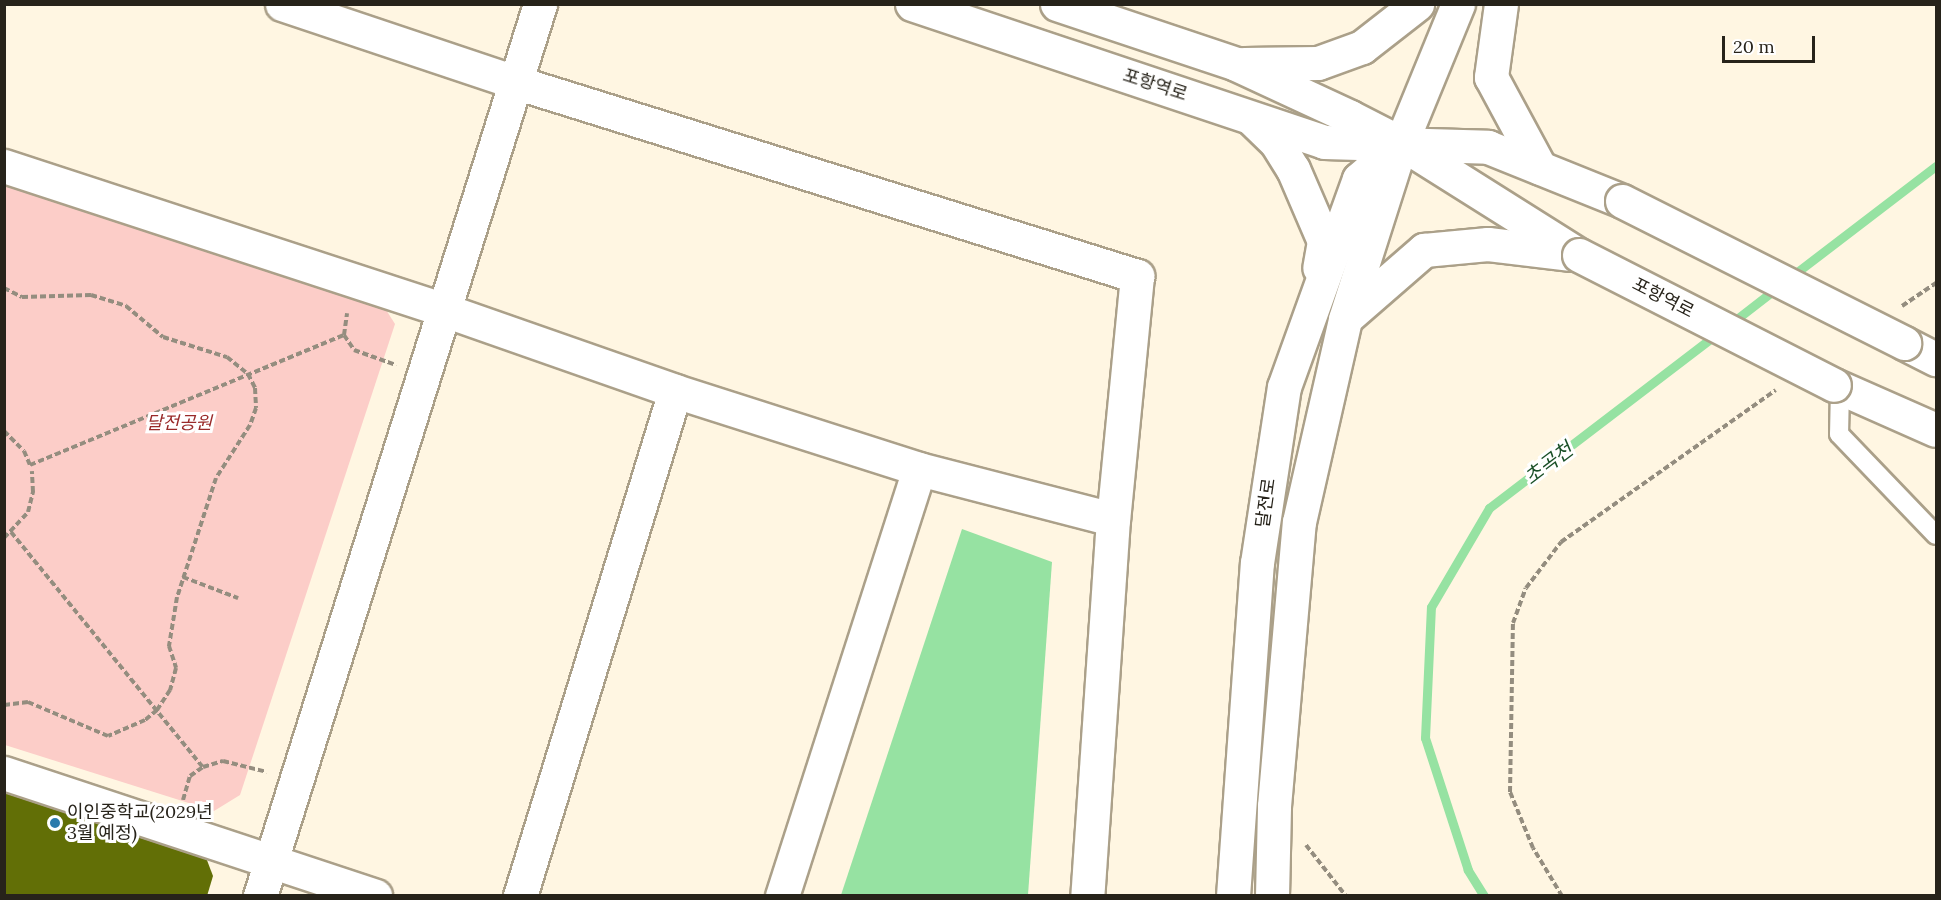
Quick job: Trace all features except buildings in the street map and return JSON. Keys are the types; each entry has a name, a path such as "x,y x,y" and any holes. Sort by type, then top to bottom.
{"street":[{"path":"282,4 515,82 1137,276 1113,519 1087,896"},
{"path":"260,896 540,4"},
{"name":"포항역로","path":"912,4 1324,142 1488,147 1622,201 1936,359"},
{"name":"포항역로","path":"1057,4 1236,64 1401,143 1579,255 1837,387 1936,430"},
{"path":"1236,64 1318,63 1362,46 1417,4"},
{"name":"달전로","path":"1272,896 1274,806 1299,522 1345,319 1401,143 1458,4"},
{"path":"1501,4 1491,77 1540,168"},
{"path":"1249,116 1276,142 1293,169 1324,241 1314,299"},
{"name":"달전로","path":"1233,896 1257,563 1284,387 1359,179 1401,143"},
{"path":"4,166 444,310 675,391 919,469 1113,519"},
{"path":"1345,319 1424,250 1488,244 1579,255"},
{"path":"520,896 675,391"},
{"path":"782,896 919,469"},
{"path":"4,773 375,896"}],"lane":[{"path":"1837,387 1839,434 1936,535"}],"path":[{"path":"1892,312 1936,283"},
{"path":"365,285 343,321 344,335 354,350 424,374"},
{"path":"4,288 22,297 92,295 126,306 163,337 227,357 248,374 255,388 256,408 250,425 216,478 183,578 169,646 176,668 170,690 157,710 145,720 108,736 28,702 4,705"},
{"path":"4,431 24,451 30,465 344,335"},
{"path":"1562,896 1533,848 1510,792 1513,623 1526,588 1561,542 1786,383"},
{"path":"4,538 28,512 33,492 32,471"},
{"path":"11,532 203,767"},
{"path":"183,578 238,598"},
{"path":"184,797 190,776 203,767 223,761 250,767"},
{"path":"1274,806 1346,896"}],"green space":[{"name":"달전공원","path":"5,182 383,305 395,324 240,795 214,811 5,745"}],"shaded area":[{"path":"962,529 1052,562 1028,895 841,895"}],"waterway":[{"name":"초곡천","path":"1788,279 1936,166"},
{"name":"초곡천","path":"1729,325 1778,287"},
{"name":"초곡천","path":"1484,896 1468,870 1425,738 1431,607 1489,508 1718,333"}],"place":[{"name":"이인중학교(2029년 3월 예정)","path":"55,823"}]}
